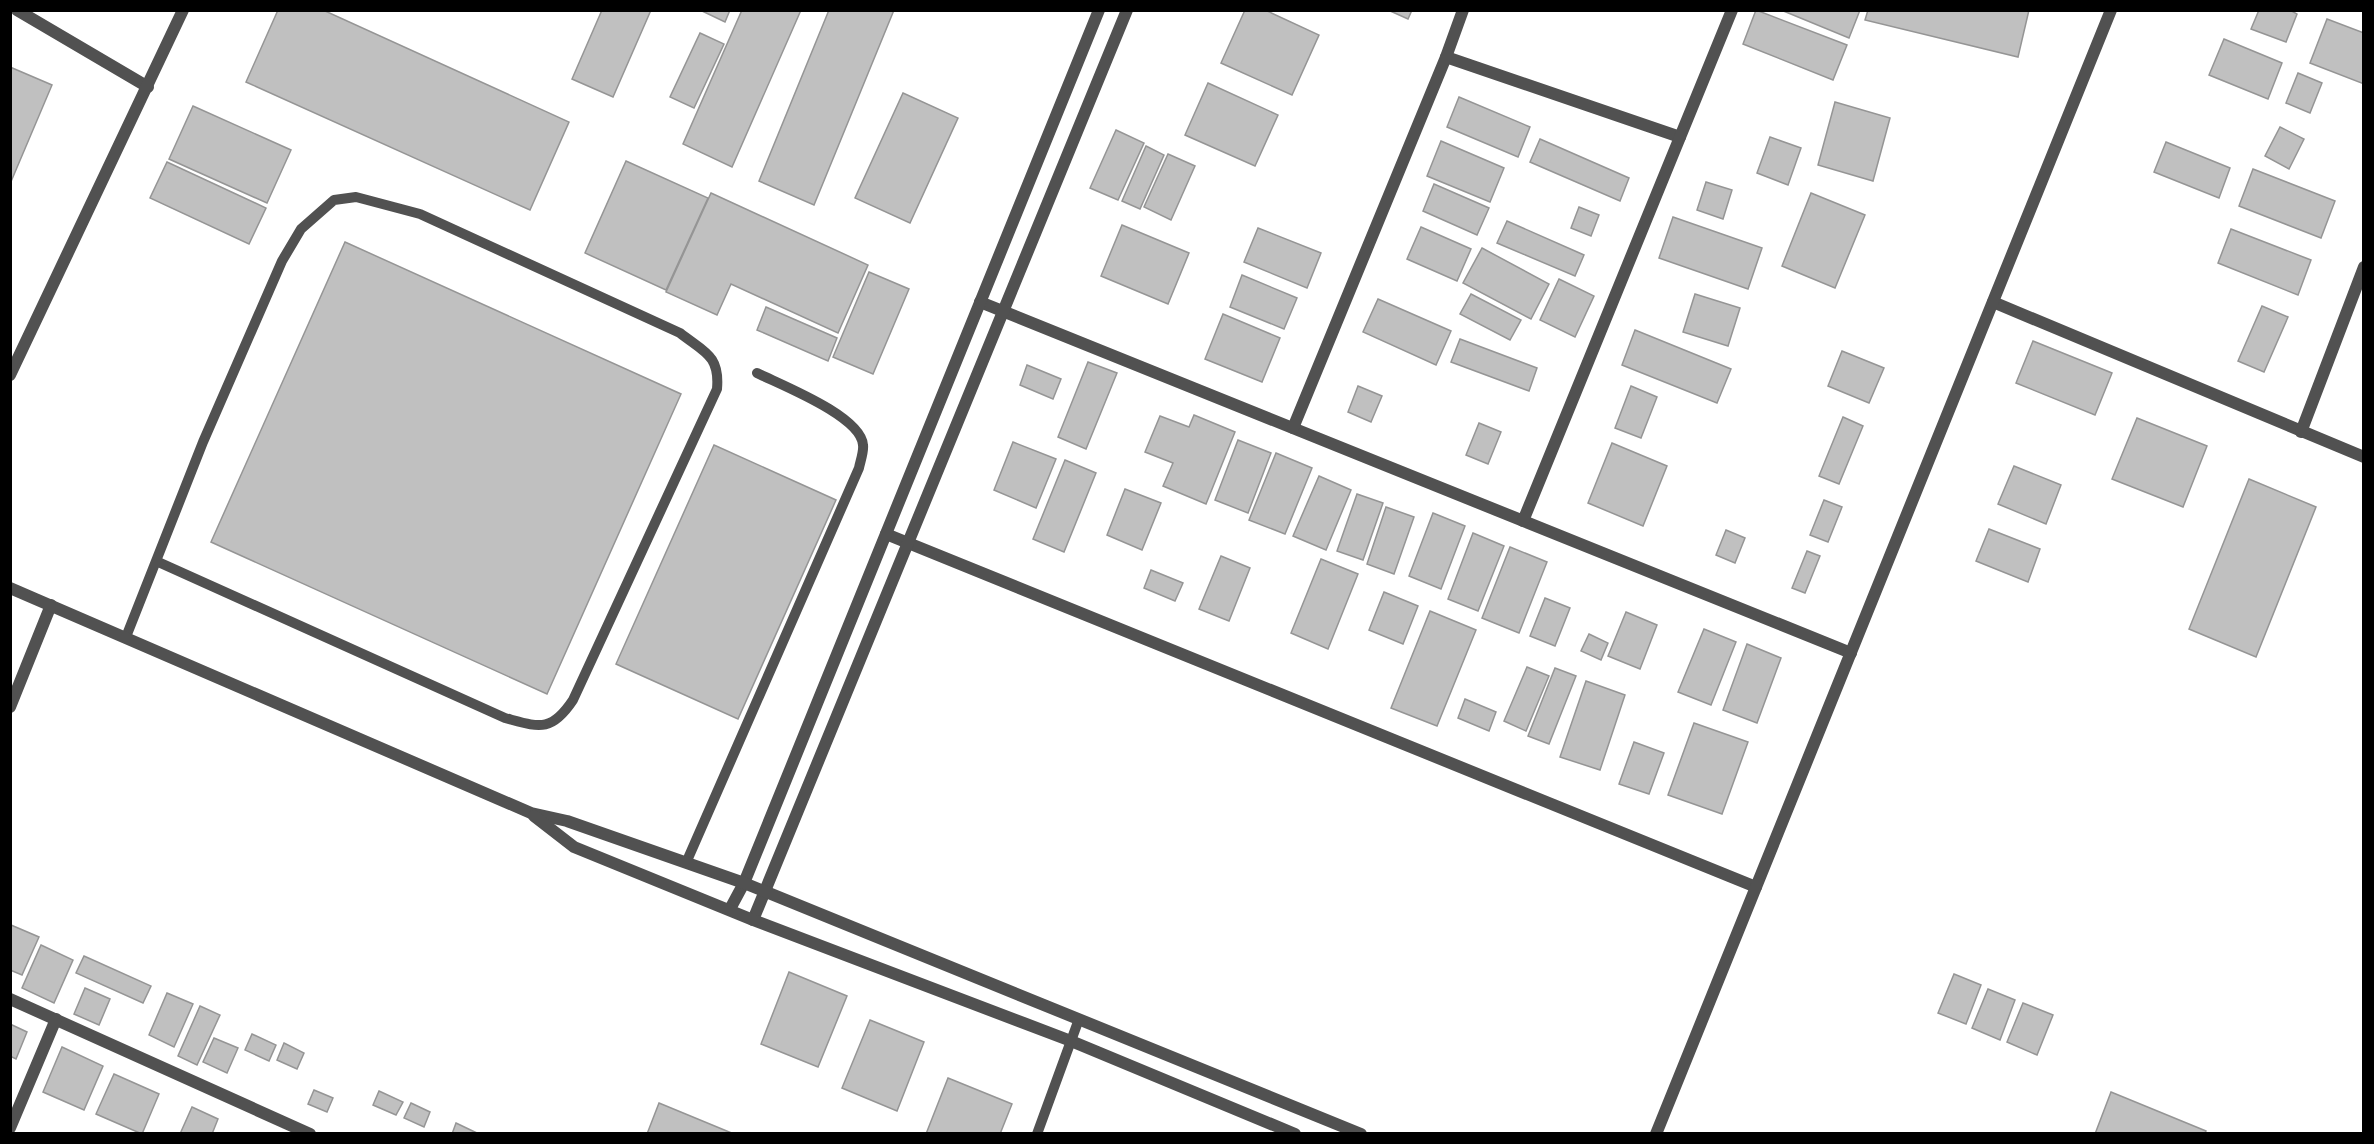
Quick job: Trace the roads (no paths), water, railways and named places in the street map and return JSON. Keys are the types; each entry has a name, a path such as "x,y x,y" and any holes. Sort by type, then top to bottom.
{"street":[{"path":"17,10 148,87"},
{"path":"10,375 183,10"},
{"path":"730,909 744,883 1099,10"},
{"path":"753,920 1127,10"},
{"path":"1293,428 1446,57 1462,10"},
{"path":"1523,521 1732,10"},
{"path":"1656,1134 2111,10"},
{"path":"1446,57 1680,137"},
{"path":"2301,432 2364,267"},
{"path":"981,302 1851,652"},
{"path":"1993,302 2364,457"},
{"path":"886,534 1756,887"},
{"path":"10,588 531,813 567,821 744,883 1360,1134"},
{"path":"10,707 51,605"},
{"path":"531,813 574,847 753,920 1071,1041 1295,1134"},
{"path":"10,999 310,1134"},
{"path":"10,1128 56,1020"}],"lane":[{"path":"126,637 156,561 203,442 282,261 301,229 334,200 356,197 420,214 680,333 711,356 719,371 717,389 573,700 560,720 541,727 505,718 156,561"},
{"path":"686,863 858,468 863,445 856,430 838,414 757,373"},
{"path":"1037,1134 1079,1019"}]}
